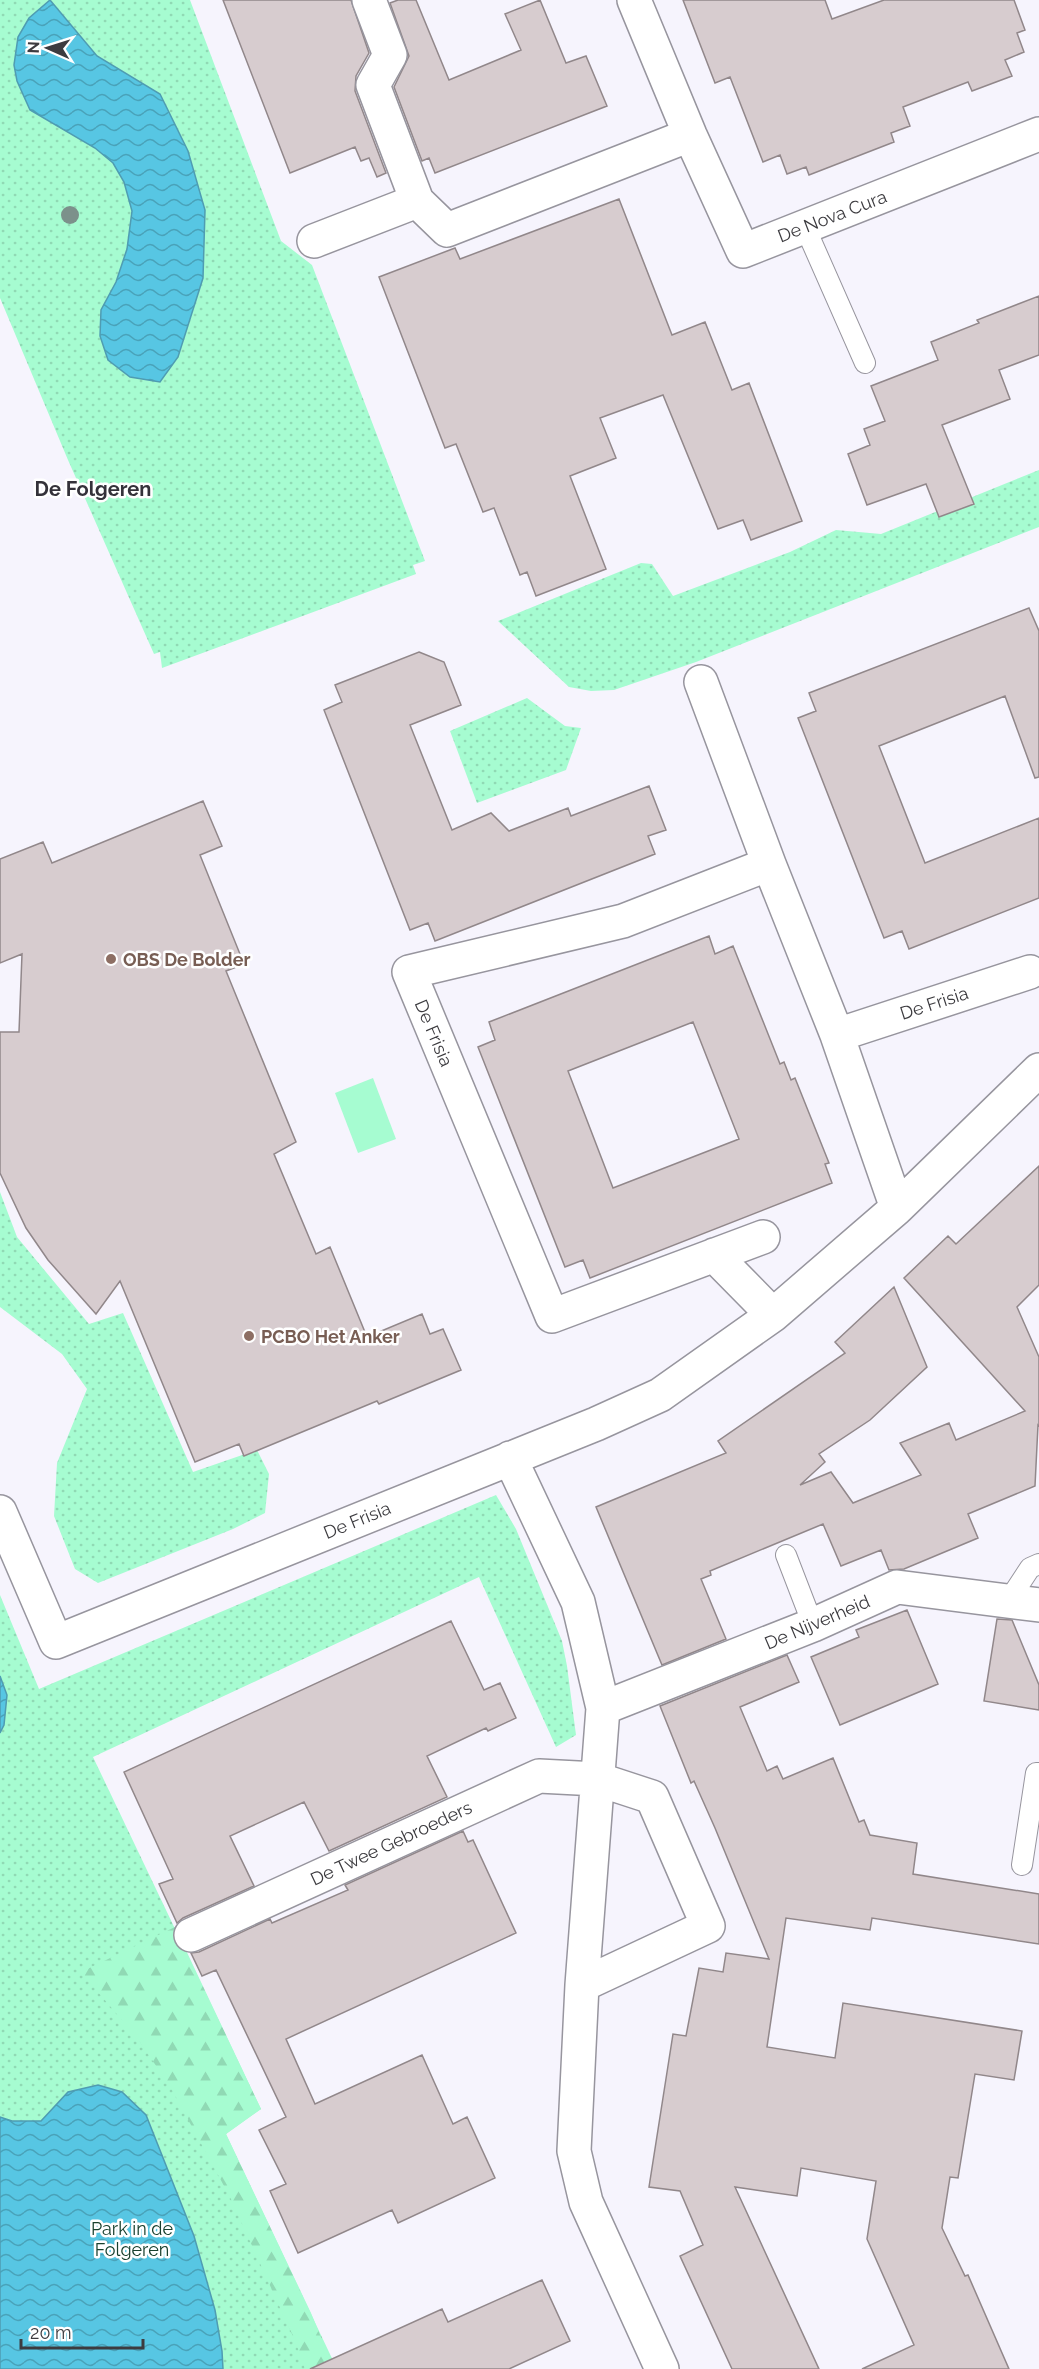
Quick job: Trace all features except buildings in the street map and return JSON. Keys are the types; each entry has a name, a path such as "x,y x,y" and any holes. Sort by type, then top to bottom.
{"street":[{"path":"369,0 390,55 373,85 417,201 447,230 690,135"},
{"name":"De Nova Cura","path":"634,0 690,135 743,251 1039,134"},
{"path":"314,241 417,201"},
{"path":"700,682 837,1035 897,1208"},
{"name":"De Frisia","path":"763,1237 552,1316 408,972 622,921 769,864"},
{"name":"De Frisia","path":"837,1035 1030,972"},
{"name":"De Frisia","path":"0,1512 56,1642 596,1424 660,1395 773,1315 897,1208 1039,1070"},
{"path":"714,1255 773,1315"},
{"path":"510,1458 578,1602 603,1708 582,1985 574,2151 586,2202 662,2369"},
{"name":"De Nijverheid","path":"603,1708 813,1625 897,1587 1024,1603"},
{"name":"De Twee Gebroeders","path":"191,1935 539,1776 597,1779 652,1797 708,1926 582,1985"}],"lane":[{"path":"806,227 864,363"},
{"path":"786,1555 813,1625"},
{"path":"1024,1603 1030,1568 1039,1564"},
{"path":"1022,1864 1036,1773 1039,1773"}],"green space":[{"path":"0,0 190,0 281,241 312,265 425,561 413,565 416,574 162,668 160,652 154,654 68,460 0,298"},
{"path":"1039,470 1039,527 696,662 614,690 591,691 569,687 498,621 641,563 652,564 673,596 790,552 836,530 881,534"},
{"path":"527,698 565,726 581,728 566,770 477,803 450,731"},
{"path":"373,1078 396,1139 358,1153 335,1093"},
{"path":"0,1192 17,1237 89,1324 123,1313 193,1472 257,1450 269,1474 265,1513 233,1529 98,1583 75,1569 54,1516 57,1463 87,1389 62,1354 0,1307"},
{"name":"Park in de Folgeren","path":"496,1495 516,1529 562,1641 576,1735 556,1747 479,1577 93,1757 261,2109 226,2134 337,2369 0,2369 0,1595 39,1689"},
{"path":"175,1927 261,2109 226,2134 311,2313 327,2352 340,2369 305,2369 296,2343 230,2197 171,2088 138,2039 81,1972"}],"water":[{"path":"50,0 97,56 160,94 188,151 205,210 203,278 178,357 160,382 130,377 108,360 100,336 101,310 116,282 127,249 132,211 124,182 113,163 95,148 30,110 17,81 14,65 18,37 29,18"},
{"path":"0,1676 7,1695 4,1725 0,1733"},
{"path":"98,2085 122,2092 146,2115 194,2236 215,2310 223,2369 0,2369 0,2117 12,2121 41,2121 68,2092"}],"place":[{"name":"OBS De Bolder","path":"111,959"},
{"name":"PCBO Het Anker","path":"249,1336"}],"district":[{"name":"De Folgeren","path":"93,489"}]}
